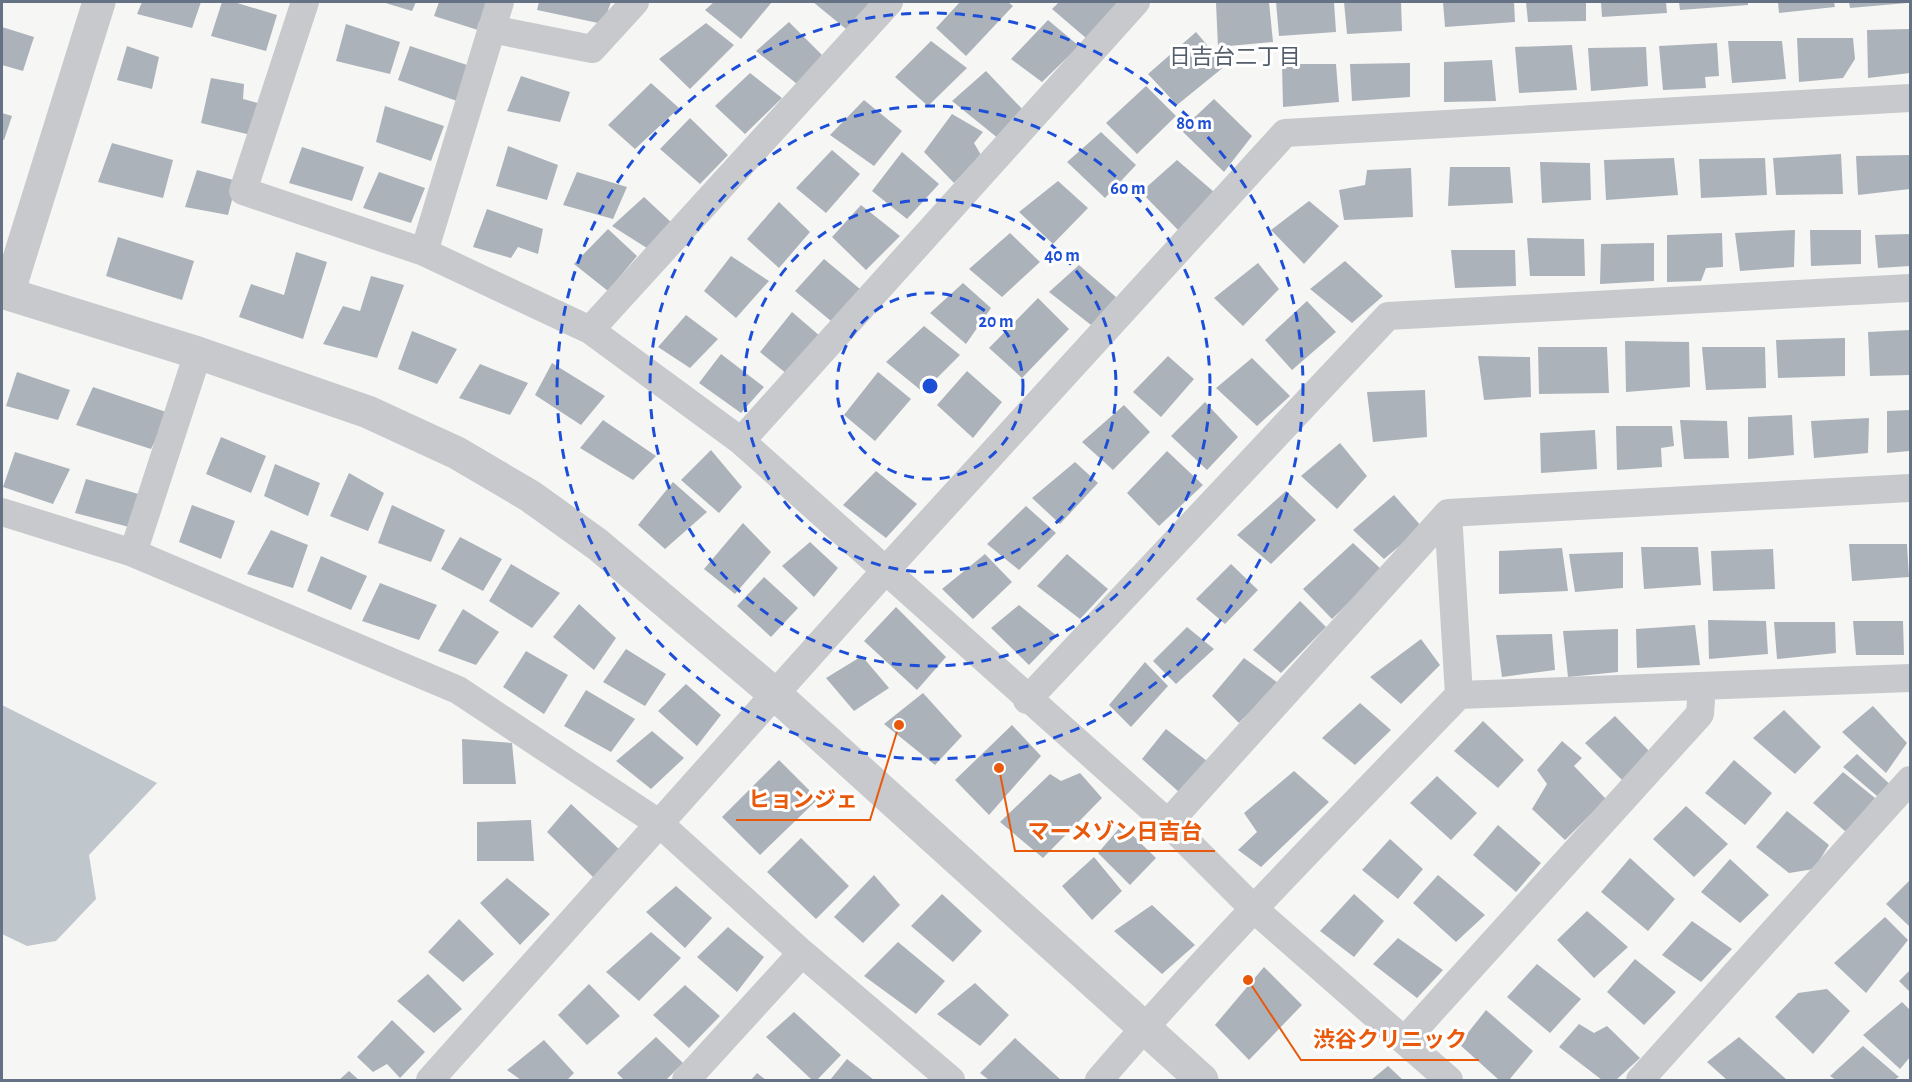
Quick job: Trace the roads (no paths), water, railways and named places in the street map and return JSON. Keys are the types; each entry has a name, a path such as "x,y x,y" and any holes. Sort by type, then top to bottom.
{"street":[{"path":"99,2 5,293 198,353 368,412 457,453 530,496 597,544 776,695 1202,1080"},
{"path":"305,2 243,191 423,252 590,330 741,441 1027,700 1168,823 1254,909 1449,1080"},
{"path":"423,252 500,2"},
{"path":"491,29 592,49 635,2"},
{"path":"590,330 889,2"},
{"path":"741,441 1136,2"},
{"path":"430,1080 885,571 1285,133 1911,98"},
{"path":"1027,700 1388,316 1911,288"},
{"path":"133,553 198,353"},
{"path":"1168,823 1448,513 1911,488"},
{"path":"2,512 133,553 458,690 660,824 946,1079"},
{"path":"1448,513 1459,695"},
{"path":"1099,1080 1143,1028 1254,909 1459,695 1911,678"},
{"path":"1405,1040 1700,714 1702,687"},
{"path":"1640,1080 1911,780"},
{"path":"686,1080 802,953"}],"place":[{"name":"ヒョンジェ","path":"899,725"},
{"name":"マーメゾン日吉台","path":"999,768"},
{"name":"渋谷クリニック","path":"1248,980"}],"district":[{"name":"日吉台二丁目","path":"1235,56"}]}
